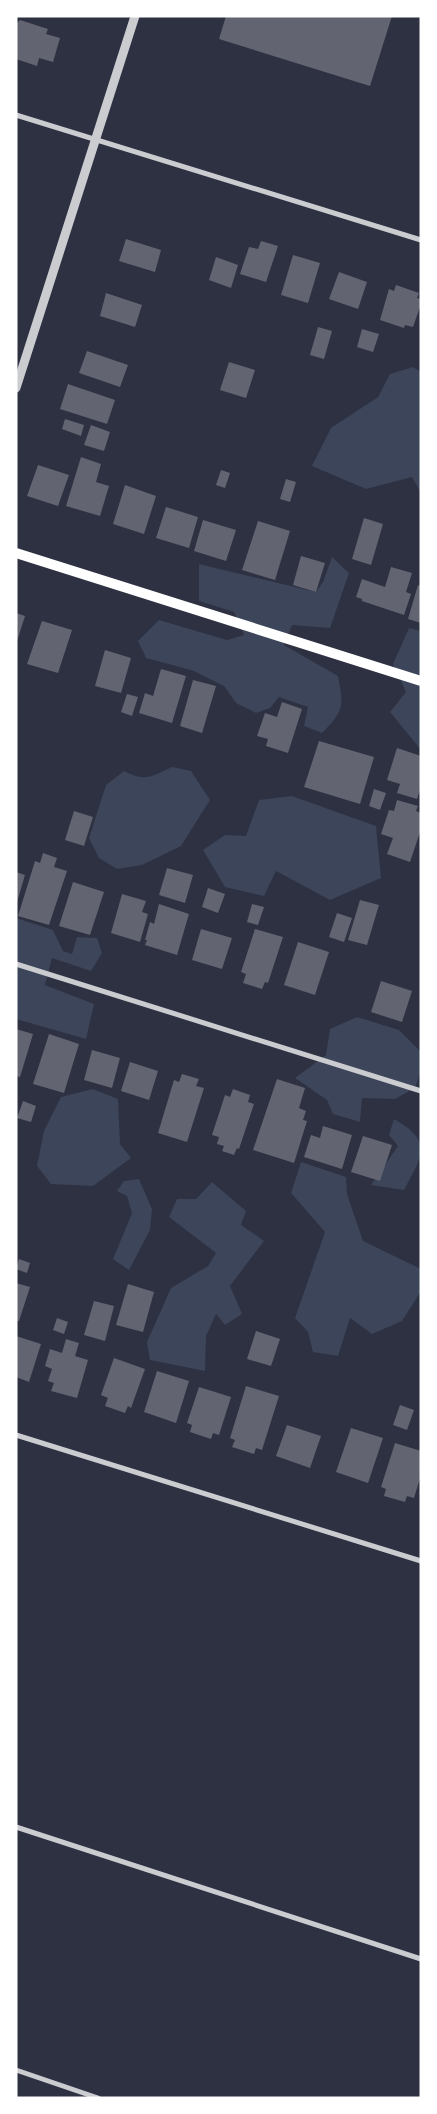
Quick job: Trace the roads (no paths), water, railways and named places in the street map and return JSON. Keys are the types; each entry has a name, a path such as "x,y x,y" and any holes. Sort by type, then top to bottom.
{"main road":[{"path":"16,553 421,681"}],"street":[{"path":"16,388 134,16"},
{"path":"16,115 421,240"},
{"path":"16,964 421,1091"},
{"path":"16,1435 421,1561"},
{"path":"16,1827 421,1959"},
{"path":"16,2070 98,2098"}]}
